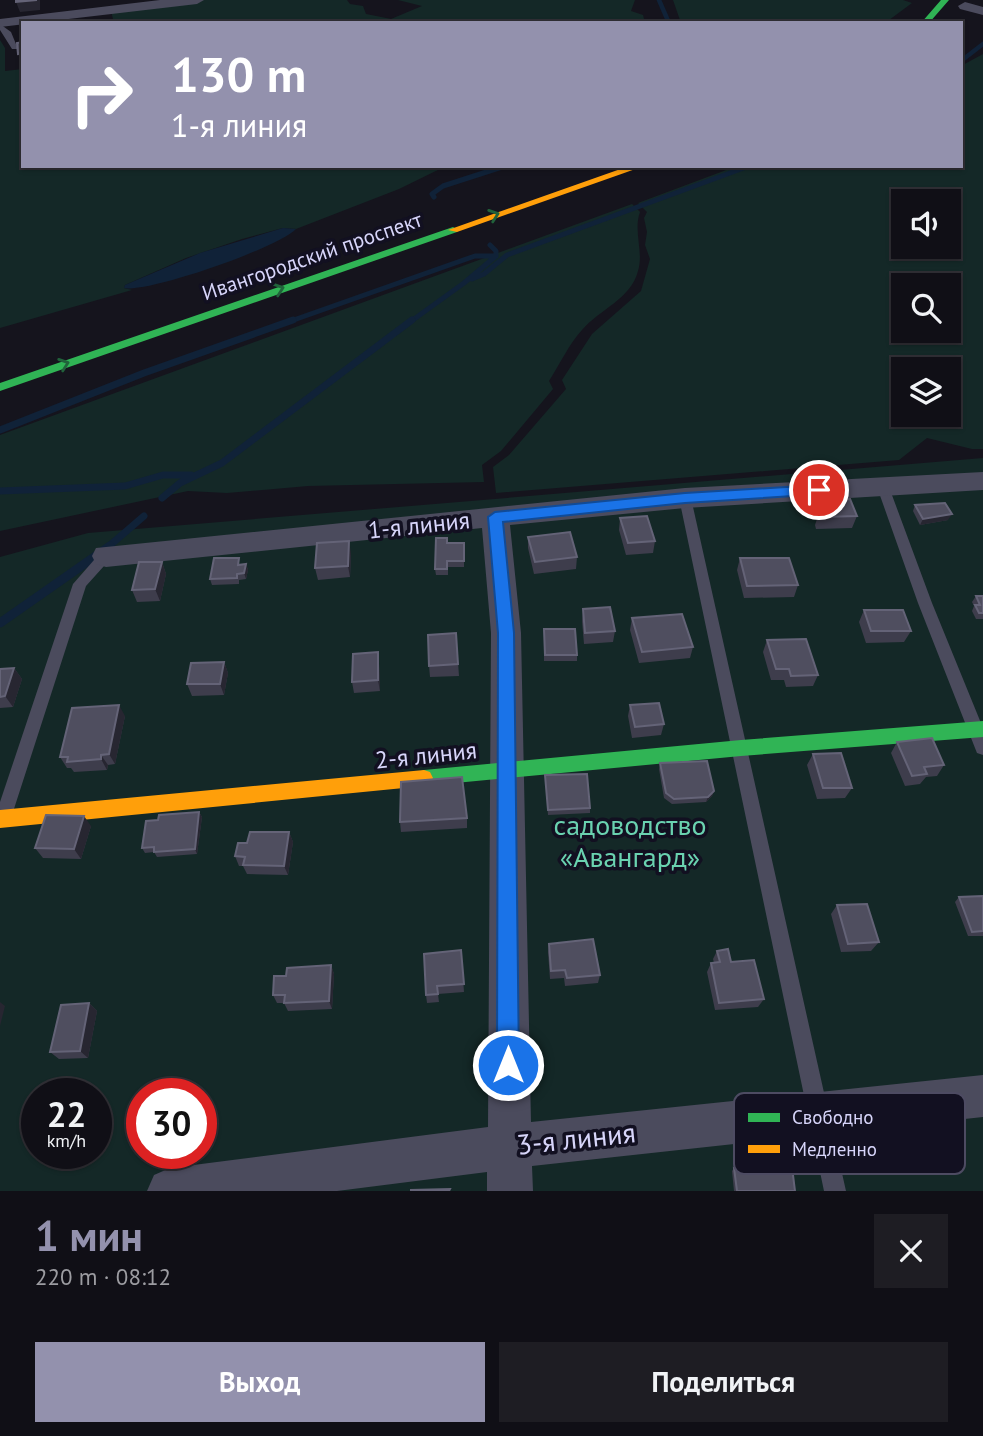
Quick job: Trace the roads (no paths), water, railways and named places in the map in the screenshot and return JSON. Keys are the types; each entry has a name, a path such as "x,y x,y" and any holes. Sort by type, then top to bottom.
{"main road":[{"path":"953,1 954,19"},
{"path":"928,21 953,1"},
{"name":"Ивангородский проспект","path":"0,370 591,168"},
{"name":"Ивангородский проспект","path":"0,387 633,168"},
{"name":"2-я линия","path":"1,821 505,770 979,729"}],"street":[{"path":"25,21 197,0"},
{"path":"953,1 983,10"},
{"path":"0,24 21,21"},
{"name":"1-я линия","path":"106,556 685,498 983,481"},
{"path":"495,517 506,633 510,1191"},
{"name":"3-я линия","path":"965,1098 983,1096"},
{"name":"3-я линия","path":"170,1191 509,1145 734,1120"}],"lane":[{"path":"0,24 15,47"},
{"path":"883,487 925,603 979,729 983,748"},
{"path":"685,498 814,1093"},
{"path":"1,821 80,584 106,556"}],"water":[{"path":"283,228 296,229 265,247 212,268 158,284 124,288 125,285 200,253"}],"waterway":[{"path":"659,0 668,21"},
{"path":"963,59 983,44"},
{"path":"434,197 432,194 443,186 499,168"},
{"path":"472,279 484,274 507,255 744,168"},
{"path":"490,245 496,251 496,256"},
{"path":"288,322 475,256 496,256"},
{"path":"410,322 496,256"},
{"path":"0,430 144,373 293,320"},
{"path":"162,498 180,483 222,463 412,320"},
{"path":"0,491 125,486 163,475 191,475"},
{"path":"108,547 144,516"},
{"path":"0,623 110,546"}],"park label":[{"name":"садоводство «Авангард»","path":"630,840"}]}
